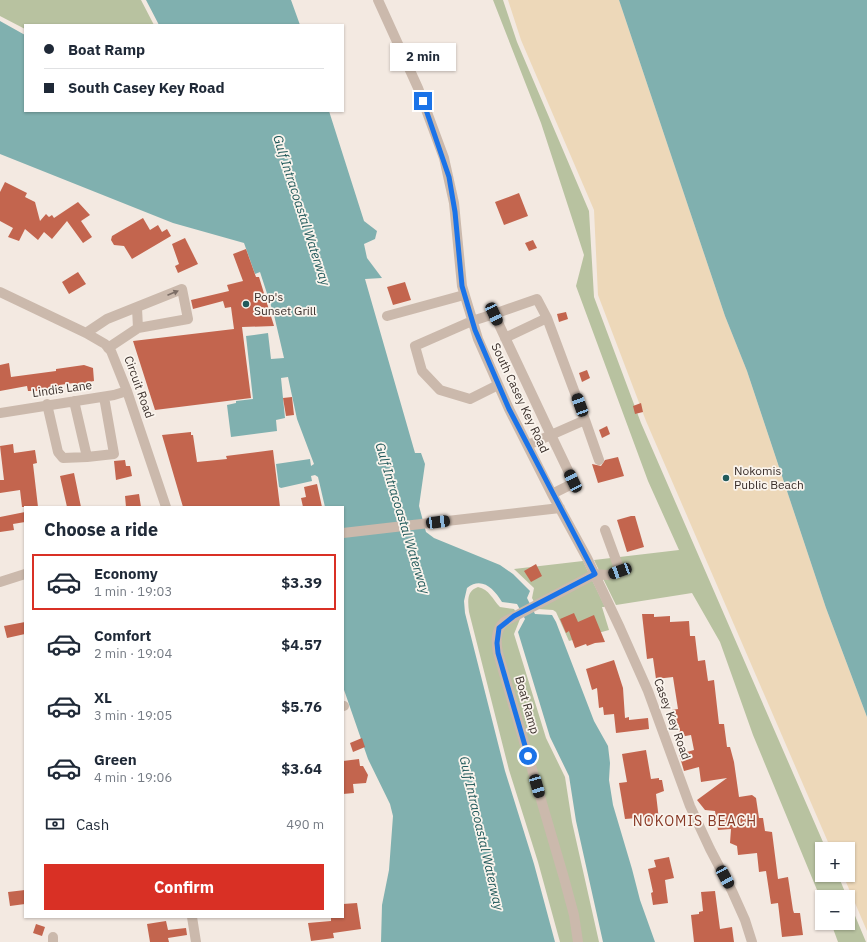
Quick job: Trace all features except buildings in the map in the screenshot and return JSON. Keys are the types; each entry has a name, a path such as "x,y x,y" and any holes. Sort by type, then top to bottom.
{"street":[{"name":"South Casey Key Road","path":"378,0 418,88 444,158 453,198 459,268 464,295 472,321 498,384 560,508"},
{"path":"86,333 107,319 182,289 188,319 138,328 108,348"},
{"name":"Circuit Road","path":"0,292 86,333 108,348 115,358 166,506"},
{"path":"387,316 464,295"},
{"path":"498,384 470,399 440,390 422,371 415,346 472,321 538,299 547,318 599,460"},
{"path":"137,308 138,328"},
{"path":"494,314 573,481 568,486 552,494"},
{"path":"505,338 547,318"},
{"name":"Lindis Lane","path":"0,413 47,404 104,397 127,391"},
{"path":"47,404 58,452 63,458 114,454 104,397"},
{"path":"74,401 87,457"},
{"path":"528,446 585,420"},
{"path":"344,533 560,508"},
{"name":"Casey Key Road","path":"560,508 595,574 648,691 690,806 732,891 745,920 752,942"},
{"path":"595,574 608,575 620,571 605,530"},
{"path":"0,582 24,574"},
{"name":"Boat Ramp","path":"578,942 574,915 564,878 498,653 497,643 499,628 514,616 595,574"},
{"path":"192,918 196,942"}],"green space":[{"path":"0,0 141,0 153,24 24,24 24,28 0,16"},
{"path":"493,0 503,0 517,42 589,211 594,297 641,423 823,842 815,842 815,882 841,882 844,890 817,890 753,735 720,642 692,593 616,605 594,560 679,550 648,481 576,286 584,255 541,123"},
{"path":"583,561 605,607 602,607 609,630 569,641 556,612 553,610 538,609 532,598 534,588 514,569"},
{"path":"478,587 488,592 500,607 514,609 520,619 514,634 546,738 565,777 572,822 599,942 560,942 538,862 509,770 469,612 468,601 471,591"},
{"path":"855,916 866,942 838,942 834,930 855,930"}],"sand":[{"name":"Nokomis Public Beach","path":"508,0 619,0 725,316 747,371 826,608 867,717 867,931 855,903 855,890 849,890 846,882 855,882 855,842 828,842 646,421 598,295 594,210 521,40"}],"water":[{"path":"146,0 291,0 300,24 158,24"},
{"path":"619,0 867,0 867,717 826,608 747,371 725,316"},
{"name":"Gulf Intracoastal Waterway","path":"0,21 24,34 24,112 329,112 364,221 377,231 375,239 364,244 367,258 382,278 365,279 415,453 421,453 425,464 419,506 426,532 434,538 500,565 513,574 530,591 527,598 535,614 552,615 556,622 594,721 608,746 610,763 609,780 613,805 640,900 655,942 603,942 576,821 569,776 550,737 518,632 525,619 517,604 502,602 491,589 478,583 467,588 464,601 465,613 505,771 534,864 555,942 381,942 382,905 389,870 393,816 390,804 368,759 344,690 344,506 325,506 318,477 315,475 311,476 312,481 281,488 279,487 276,464 310,459 311,466 314,464 297,419 288,377 281,378 285,418 276,420 277,431 231,437 227,405 236,403 236,401 253,399 246,336 268,333 271,359 284,358 274,315 260,272 255,274 244,243 173,223 0,154"}],"place":[{"name":"Pop's Sunset Grill","path":"246,304"},
{"name":"Nokomis Public Beach","path":"726,478"}],"district":[{"name":"NOKOMIS BEACH","path":"695,821"}],"route":[{"path":"423,101 438,140 449,177 456,220 459,268 462,286 478,339 509,409 595,574 514,616 504,622 499,628 497,634 498,653 528,756"}]}
